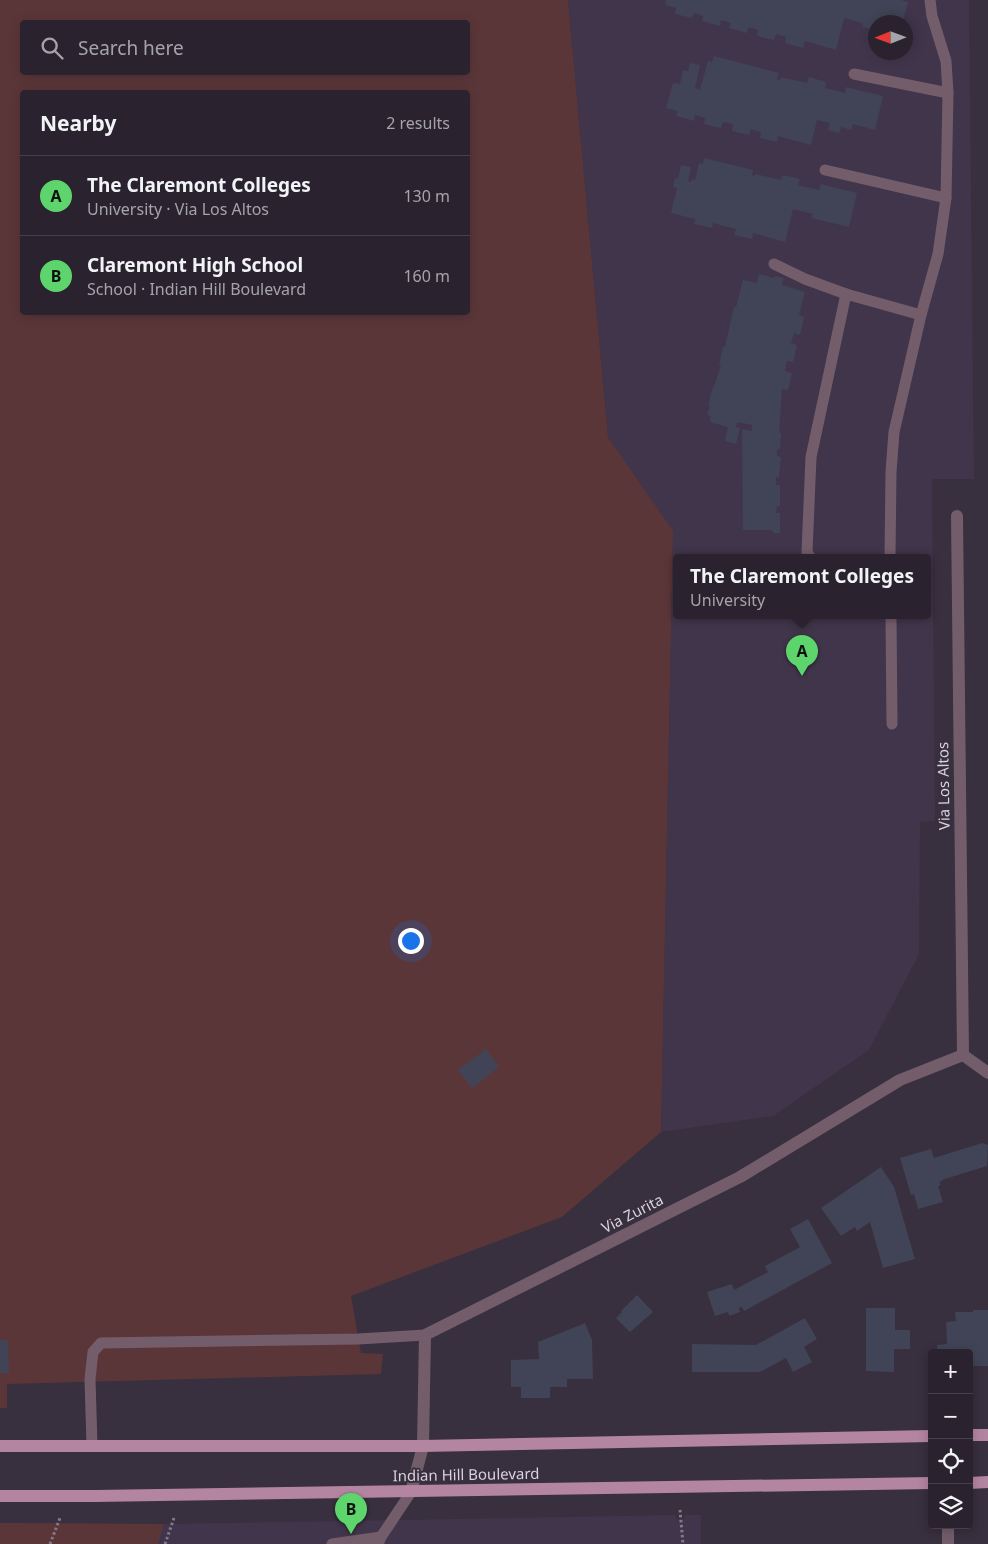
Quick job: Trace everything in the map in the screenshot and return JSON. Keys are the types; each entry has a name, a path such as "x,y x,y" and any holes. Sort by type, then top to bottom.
{"main road":[{"path":"973,1435 988,1435"},
{"name":"Indian Hill Boulevard","path":"0,1446 423,1446 928,1436"},
{"path":"973,1483 988,1482"},
{"name":"Indian Hill Boulevard","path":"0,1496 411,1492 928,1483"}],"street":[{"name":"Via Los Altos","path":"957,516 962,1055"},
{"path":"962,1055 988,1073"},
{"name":"Via Zurita","path":"425,1334 740,1177 900,1080 962,1055"},
{"path":"411,1492 423,1446 425,1334"},
{"path":"948,1529 948,1544"}],"lane":[{"path":"890,554 890,472 894,432 921,315 938,254 946,198 948,93 946,61 932,16 930,0"},
{"path":"854,74 948,93"},
{"path":"825,170 946,198"},
{"path":"774,264 805,279 846,294 921,315"},
{"path":"808,554 811,457 846,294"},
{"path":"891,619 892,724"},
{"path":"92,1446 90,1379 93,1352 101,1343 358,1339 425,1334"},
{"path":"332,1544 380,1541 411,1492"}],"path":[{"path":"680,1510 683,1544"},
{"path":"50,1544 60,1518"},
{"path":"165,1544 174,1518"}],"shaded area":[{"path":"0,0 568,0 608,437 673,531 661,1132 562,1217 351,1296 361,1353 383,1354 381,1374 7,1384 7,1408 0,1408"},
{"path":"568,0 969,0 974,479 932,479 935,821 920,822 919,954 869,1050 773,1116 661,1132 673,532 608,437"},
{"path":"675,1515 676,1519 684,1519 685,1515 701,1515 701,1544 0,1544 0,1523 164,1524"},
{"path":"0,1523 164,1524 158,1544 0,1544"}],"building":[{"path":"666,0 901,0 908,2 905,15 868,15 868,28 862,27 863,23 844,18 836,50 805,41 803,48 785,43 786,37 776,34 774,40 757,36 758,30 748,27 747,33 729,28 731,23 721,20 720,26 702,21 703,16 694,13 692,18 675,14 676,8 665,5"},
{"path":"714,56 779,73 777,79 780,80 781,77 807,83 809,77 826,82 825,88 845,93 846,87 883,96 875,130 853,124 851,130 841,127 839,133 828,130 830,123 817,120 811,145 778,136 777,142 760,138 761,132 751,129 749,135 732,131 733,124 723,122 721,128 704,124 705,118 695,115 694,121 676,116 678,111 666,108 673,83 680,84 683,70 688,71 690,63 700,65 695,88 700,90 708,61 712,62"},
{"path":"704,158 753,170 752,175 755,176 755,174 781,180 783,175 800,179 798,185 819,190 821,184 857,193 849,227 811,218 813,214 793,209 785,242 753,233 752,239 734,235 736,229 713,223 712,228 694,224 695,219 671,213 677,188 673,187 675,178 678,179 681,165 691,167 688,181 691,182 692,179 695,180 699,163 703,164"},
{"path":"759,274 774,278 775,276 784,278 782,285 805,292 799,315 804,317 800,335 794,333 791,343 797,345 793,362 787,361 785,371 792,373 788,390 782,389 779,433 781,433 780,449 777,449 777,456 781,457 779,477 776,477 776,485 780,485 780,506 777,506 776,513 780,513 780,533 773,533 772,530 743,530 742,429 752,431 752,425 737,422 736,427 740,428 736,444 725,441 728,427 710,422 711,416 707,415 713,387 721,365 719,365 723,347 725,347 734,307 736,307 743,280 757,283"},
{"path":"486,1049 499,1067 472,1088 458,1070"},
{"path":"982,1143 988,1145 987,1166 942,1180 939,1182 941,1185 938,1186 943,1202 918,1209 914,1194 911,1195 900,1158 931,1149 934,1158"},
{"path":"881,1167 894,1187 915,1259 883,1268 870,1222 857,1231 855,1227 841,1236 821,1208"},
{"path":"808,1219 832,1263 744,1311 742,1307 739,1308 740,1312 729,1316 728,1312 715,1316 707,1292 732,1284 734,1290 768,1272 765,1266 800,1247 790,1229"},
{"path":"637,1295 653,1312 630,1332 616,1318"},
{"path":"866,1308 895,1308 895,1330 910,1330 910,1349 894,1349 894,1372 866,1371"},
{"path":"973,1310 988,1310 988,1366 973,1366 973,1349 937,1349 937,1345 947,1344 946,1322 956,1321 955,1312 973,1312"},
{"path":"805,1318 817,1339 804,1347 812,1362 793,1372 786,1358 760,1372 692,1372 692,1344 756,1345"},
{"path":"585,1323 592,1340 593,1379 567,1379 567,1387 550,1387 550,1398 521,1398 521,1387 511,1387 511,1360 539,1359 538,1342"},
{"path":"0,1340 8,1340 9,1373 0,1373"}],"place":[{"name":"The Claremont Colleges","path":"802,676"},
{"name":"Claremont High School","path":"351,1534"}]}
